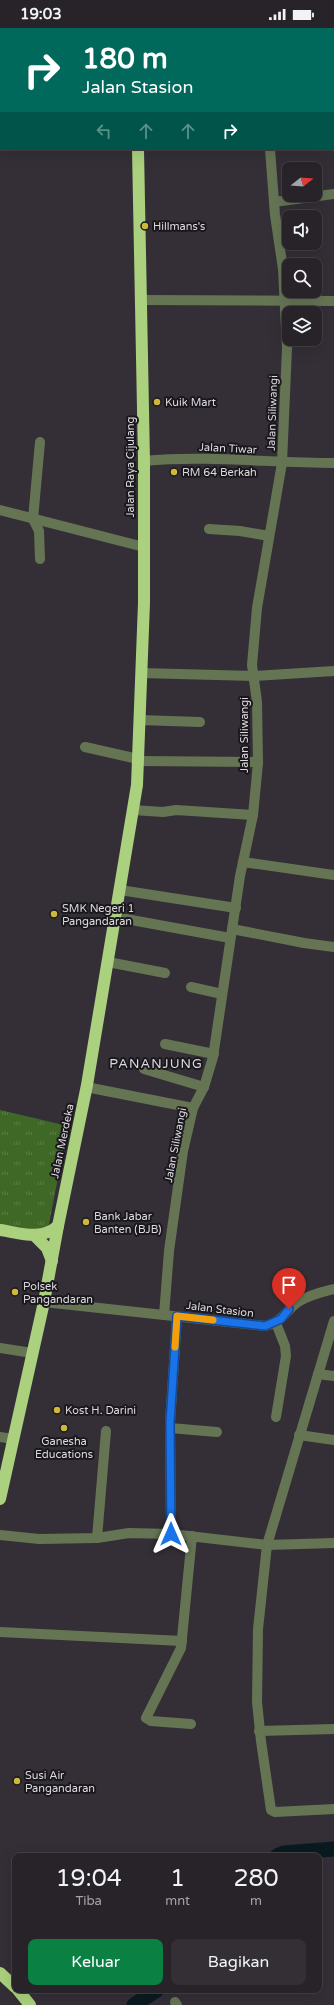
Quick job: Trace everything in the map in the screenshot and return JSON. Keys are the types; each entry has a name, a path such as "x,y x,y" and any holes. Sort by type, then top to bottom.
{"highway":[{"name":"Jalan Raya Cijulang","path":"137,785 144,547 144,461 138,150"},
{"name":"Jalan Merdeka","path":"0,1499 44,1302 86,1087 137,785"},
{"path":"0,1230 36,1236 52,1231 58,1226"},
{"path":"36,1236 47,1248 52,1261"},
{"path":"0,1973 12,1984"},
{"path":"20,1993 30,2005"}],"street":[{"name":"Jalan Siliwangi","path":"164,1315 169,1252 182,1158 193,1108 204,1087 214,1054 231,933 243,862 253,815 258,762 257,702 252,665 257,608 282,463 286,348 283,270 274,202 270,150"},
{"path":"274,202 334,194"},
{"path":"141,300 334,301"},
{"path":"40,442 33,519 39,531 40,558"},
{"name":"Jalan Tiwar","path":"144,461 205,458 282,463 334,462"},
{"path":"0,510 144,547"},
{"path":"209,528 269,536"},
{"path":"141,673 254,676 334,671"},
{"path":"139,720 200,722"},
{"path":"85,747 138,760 258,762"},
{"path":"132,810 163,812 176,810 253,815"},
{"path":"243,862 334,875"},
{"path":"120,890 236,908"},
{"path":"115,917 334,947"},
{"path":"108,962 164,972"},
{"path":"191,987 222,994"},
{"path":"165,1044 214,1054"},
{"path":"144,1069 204,1087"},
{"path":"86,1087 193,1108"},
{"path":"276,1417 286,1356 285,1346 276,1323 298,1302 307,1297 334,1289"},
{"name":"Jalan Stasion","path":"44,1302 265,1326 276,1323"},
{"path":"171,1534 170,1428 177,1316"},
{"path":"334,1321 266,1545 258,1629 257,1702 271,1810 275,1812 334,1809"},
{"path":"0,1348 32,1353"},
{"path":"318,1374 334,1376"},
{"path":"170,1428 217,1432"},
{"path":"97,1538 106,1431"},
{"path":"299,1436 334,1440"},
{"path":"0,1437 13,1438"},
{"path":"0,1535 39,1539 97,1538 129,1533 171,1534 266,1545 334,1543"},
{"path":"191,1724 151,1721 146,1718 178,1656 182,1641 192,1536"},
{"path":"0,1632 182,1641"},
{"path":"260,1731 334,1728"}],"green space":[{"path":"0,1110 68,1126 49,1224 44,1231 0,1225"}],"waterway":[{"path":"284,1853 334,1849"},
{"path":"134,2005 152,1993"}],"slow traffic":[{"path":"175,1347 177,1316 213,1320"}],"place":[{"name":"Hillmans's","path":"145,226"},
{"name":"Kuik Mart","path":"157,402"},
{"name":"RM 64 Berkah","path":"174,472"},
{"name":"SMK Negeri 1 Pangandaran","path":"54,914"},
{"name":"Bank Jabar Banten (BJB)","path":"86,1222"},
{"name":"Polsek Pangandaran","path":"15,1292"},
{"name":"Kost H. Darini","path":"57,1410"},
{"name":"Ganesha Educations","path":"64,1428"},
{"name":"Susi Air Pangandaran","path":"17,1781"}],"district":[{"name":"PANANJUNG","path":"156,1063"}],"route":[{"path":"171,1534 170,1423 177,1316 265,1326 276,1323 289,1309"}]}
